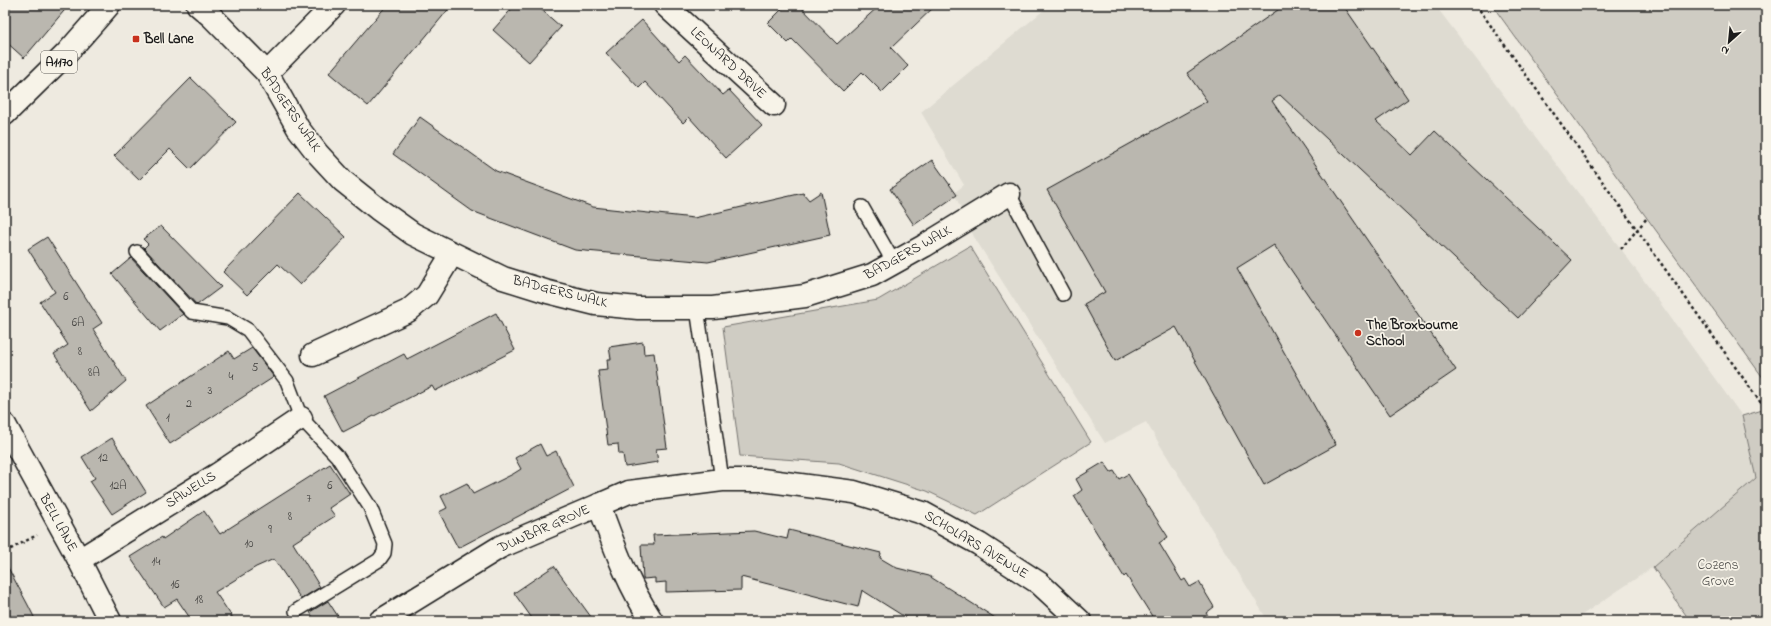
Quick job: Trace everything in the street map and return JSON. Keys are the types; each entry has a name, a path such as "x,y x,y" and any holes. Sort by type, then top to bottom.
{"street":[{"name":"A1170","path":"5,114 66,54 109,5"},
{"name":"BADGERS WALK","path":"198,5 212,17 267,73 298,128 318,154 343,180 378,209 413,234 503,278 548,292 596,304 638,308 713,308 805,296 872,275 1009,194"},
{"path":"267,73 334,5"},
{"name":"LEONARD DRIVE","path":"665,5 774,105"},
{"path":"313,355 408,311 427,295 452,254"},
{"name":"SAWELLS","path":"79,560 218,474 301,418"},
{"name":"BELL LANE","path":"5,425 79,560 110,621"},
{"name":"SCHOLARS AVENUE","path":"599,505 629,492 722,480 762,480 854,492 923,513 978,544 1039,583 1080,621"},
{"name":"DUNBAR GROVE","path":"380,621 500,548 599,505 623,571 637,598 652,621"}],"lane":[{"path":"1009,194 1063,294"},
{"path":"862,207 894,263"},
{"path":"136,252 192,312 228,318 248,330 287,381 301,418 337,456 370,507 385,544 384,553 380,560 296,611"},
{"path":"697,308 722,480"}],"path":[{"path":"1476,5 1713,338 1765,404 1766,410"},
{"path":"1621,249 1647,218"},
{"path":"5,552 58,523"}],"shaded area":[{"name":"The Broxbourne School","path":"1050,5 1435,5 1621,249 1742,416 1756,478 1653,567 1573,621 1268,621 1146,422 1105,443 974,237 954,193 964,185 921,112"}],"green space":[{"path":"1492,5 1766,5 1766,382 1764,379"},
{"path":"970,246 1091,442 977,515 927,491 839,463 740,456 723,327 878,300"},
{"name":"Cozens Grove","path":"1766,409 1766,621 1690,621 1653,567 1756,478 1742,416"}],"building":[{"path":"5,5 69,5 24,58 5,41"},
{"path":"387,5 452,5 368,106 329,73"},
{"path":"515,5 536,5 561,27 529,62 493,30"},
{"path":"786,5 799,5 837,44 880,5 936,5 891,48 908,66 882,92 862,72 843,91 792,39 788,43 768,23"},
{"path":"1285,5 1343,5 1408,99 1376,121 1412,155 1435,131 1572,260 1518,318 1280,95 1272,101 1456,370 1390,415 1274,245 1237,268 1336,445 1264,485 1176,327 1115,361 1084,304 1105,292 1047,190 1207,101 1187,73"},
{"path":"642,20 679,61 685,55 723,95 729,90 762,125 726,158 689,117 683,123 645,82 639,88 606,53"},
{"path":"191,78 236,122 190,169 170,149 139,180 114,156"},
{"path":"420,117 496,171 593,207 694,218 803,193 809,200 821,192 830,235 708,262 575,250 472,211 393,154"},
{"path":"932,160 957,195 914,225 890,189"},
{"path":"300,193 346,237 300,285 278,264 247,295 223,272"},
{"path":"161,226 221,287 197,305 144,248 148,244 143,239"},
{"path":"47,237 102,323 93,329 126,381 91,411 54,354 68,345 40,302 55,292 28,249"},
{"path":"131,258 183,314 160,331 112,274"},
{"path":"496,313 515,350 435,391 432,386 343,432 324,396 404,354 407,359"},
{"path":"643,342 644,354 654,353 667,448 656,449 658,462 625,467 623,454 619,454 618,444 608,445 598,371 608,370 607,359 611,359 609,347"},
{"path":"252,348 274,377 170,444 146,406 229,351 234,359"},
{"path":"112,438 146,492 112,514 90,481 95,478 82,457"},
{"path":"540,444 546,456 556,451 574,487 458,548 439,512 447,508 441,496 467,483 473,494 513,474 521,469 515,458"},
{"path":"1104,462 1111,472 1114,471 1119,479 1128,474 1168,537 1159,543 1182,581 1185,579 1190,587 1199,582 1214,607 1206,613 1211,621 1155,621 1126,575 1124,577 1074,496 1082,490 1076,479"},
{"path":"330,464 350,494 329,508 335,516 293,543 320,587 301,599 274,559 256,567 215,592 235,621 192,621 177,599 164,607 130,557 162,537 163,539 204,511 220,534"},
{"path":"789,530 881,553 880,558 897,568 929,576 1000,621 916,621 908,619 862,590 858,607 741,577 741,590 666,592 666,582 655,583 655,578 643,579 641,545 654,545 653,535 754,531 787,539"},
{"path":"5,562 28,605 36,621 5,621"},
{"path":"554,566 594,621 534,621 514,593"},
{"path":"328,601 341,621 315,621 310,612"}],"place":[{"name":"Bell Lane","path":"136,39"},
{"name":"The Broxbourne School","path":"1358,333"}]}
